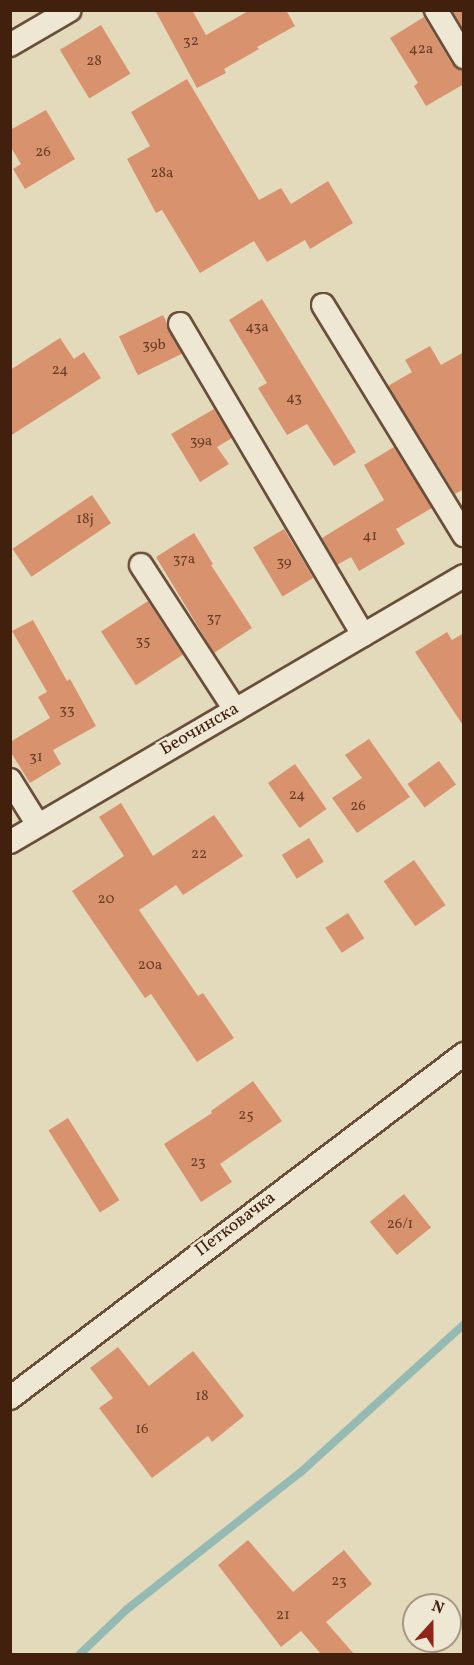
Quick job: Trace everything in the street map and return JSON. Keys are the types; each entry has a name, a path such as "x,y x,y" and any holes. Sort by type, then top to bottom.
{"street":[{"path":"10,45 70,10"},
{"path":"436,10 464,57"},
{"path":"323,305 464,536"},
{"path":"180,324 363,635"},
{"path":"141,565 235,710"},
{"name":"Беочинска","path":"10,842 464,576"},
{"path":"10,780 38,825"},
{"name":"Петковачка","path":"10,1398 464,1054"}],"building":[{"path":"155,10 192,10 206,35 250,10 286,10 295,26 224,69 226,73 197,88"},
{"path":"452,10 464,10 464,30"},
{"path":"424,17 452,64 464,70 464,84 426,106 414,86 418,83 390,38"},
{"path":"101,25 130,74 89,99 60,50"},
{"path":"187,79 259,200 281,188 291,204 328,181 353,223 310,249 305,240 267,262 254,241 200,273 162,210 156,213 127,159 150,146 131,112"},
{"path":"46,110 75,159 25,189 13,169 21,164 10,146 10,130"},
{"path":"262,299 356,452 334,466 307,424 287,435 258,388 267,383 229,320"},
{"path":"163,315 182,354 138,375 119,336"},
{"path":"60,338 74,359 84,352 101,378 10,436 10,370"},
{"path":"430,346 441,365 464,352 464,489 455,494 388,386 412,372 405,360"},
{"path":"214,409 232,438 217,447 229,464 200,482 171,434"},
{"path":"394,447 432,508 396,529 405,544 359,571 351,557 337,565 322,538 384,500 364,465"},
{"path":"92,495 111,523 31,577 12,549"},
{"path":"284,529 313,578 282,596 253,548"},
{"path":"194,533 213,564 211,565 252,628 214,653 156,557"},
{"path":"148,601 183,655 136,685 101,631"},
{"path":"33,620 67,681 70,679 96,726 53,750 61,764 30,783 10,751 10,742 50,718 38,697 47,692 12,631"},
{"path":"447,632 452,640 464,633 464,727 415,652"},
{"path":"369,739 410,797 357,833 332,798 362,778 345,755"},
{"path":"439,761 456,784 424,807 407,784"},
{"path":"295,764 327,809 300,828 268,783"},
{"path":"121,803 153,856 214,815 243,856 183,895 176,885 139,910 198,996 203,993 234,1038 197,1062 151,994 145,998 72,891 124,856 99,817"},
{"path":"309,838 324,862 297,879 282,855"},
{"path":"414,860 446,905 415,926 384,881"},
{"path":"348,913 364,938 342,953 325,928"},
{"path":"253,1081 282,1121 220,1164 232,1182 201,1202 164,1144 212,1113 211,1111"},
{"path":"68,1118 119,1200 100,1212 48,1130"},
{"path":"404,1194 431,1227 397,1255 370,1222"},
{"path":"118,1347 149,1386 193,1351 244,1416 212,1442 208,1436 152,1478 99,1408 113,1398 90,1368"},
{"path":"248,1540 293,1592 344,1550 372,1584 326,1622 354,1654 321,1654 301,1631 281,1647 218,1565"}],"waterway":[{"path":"80,1654 126,1610 301,1472 464,1324"}]}
